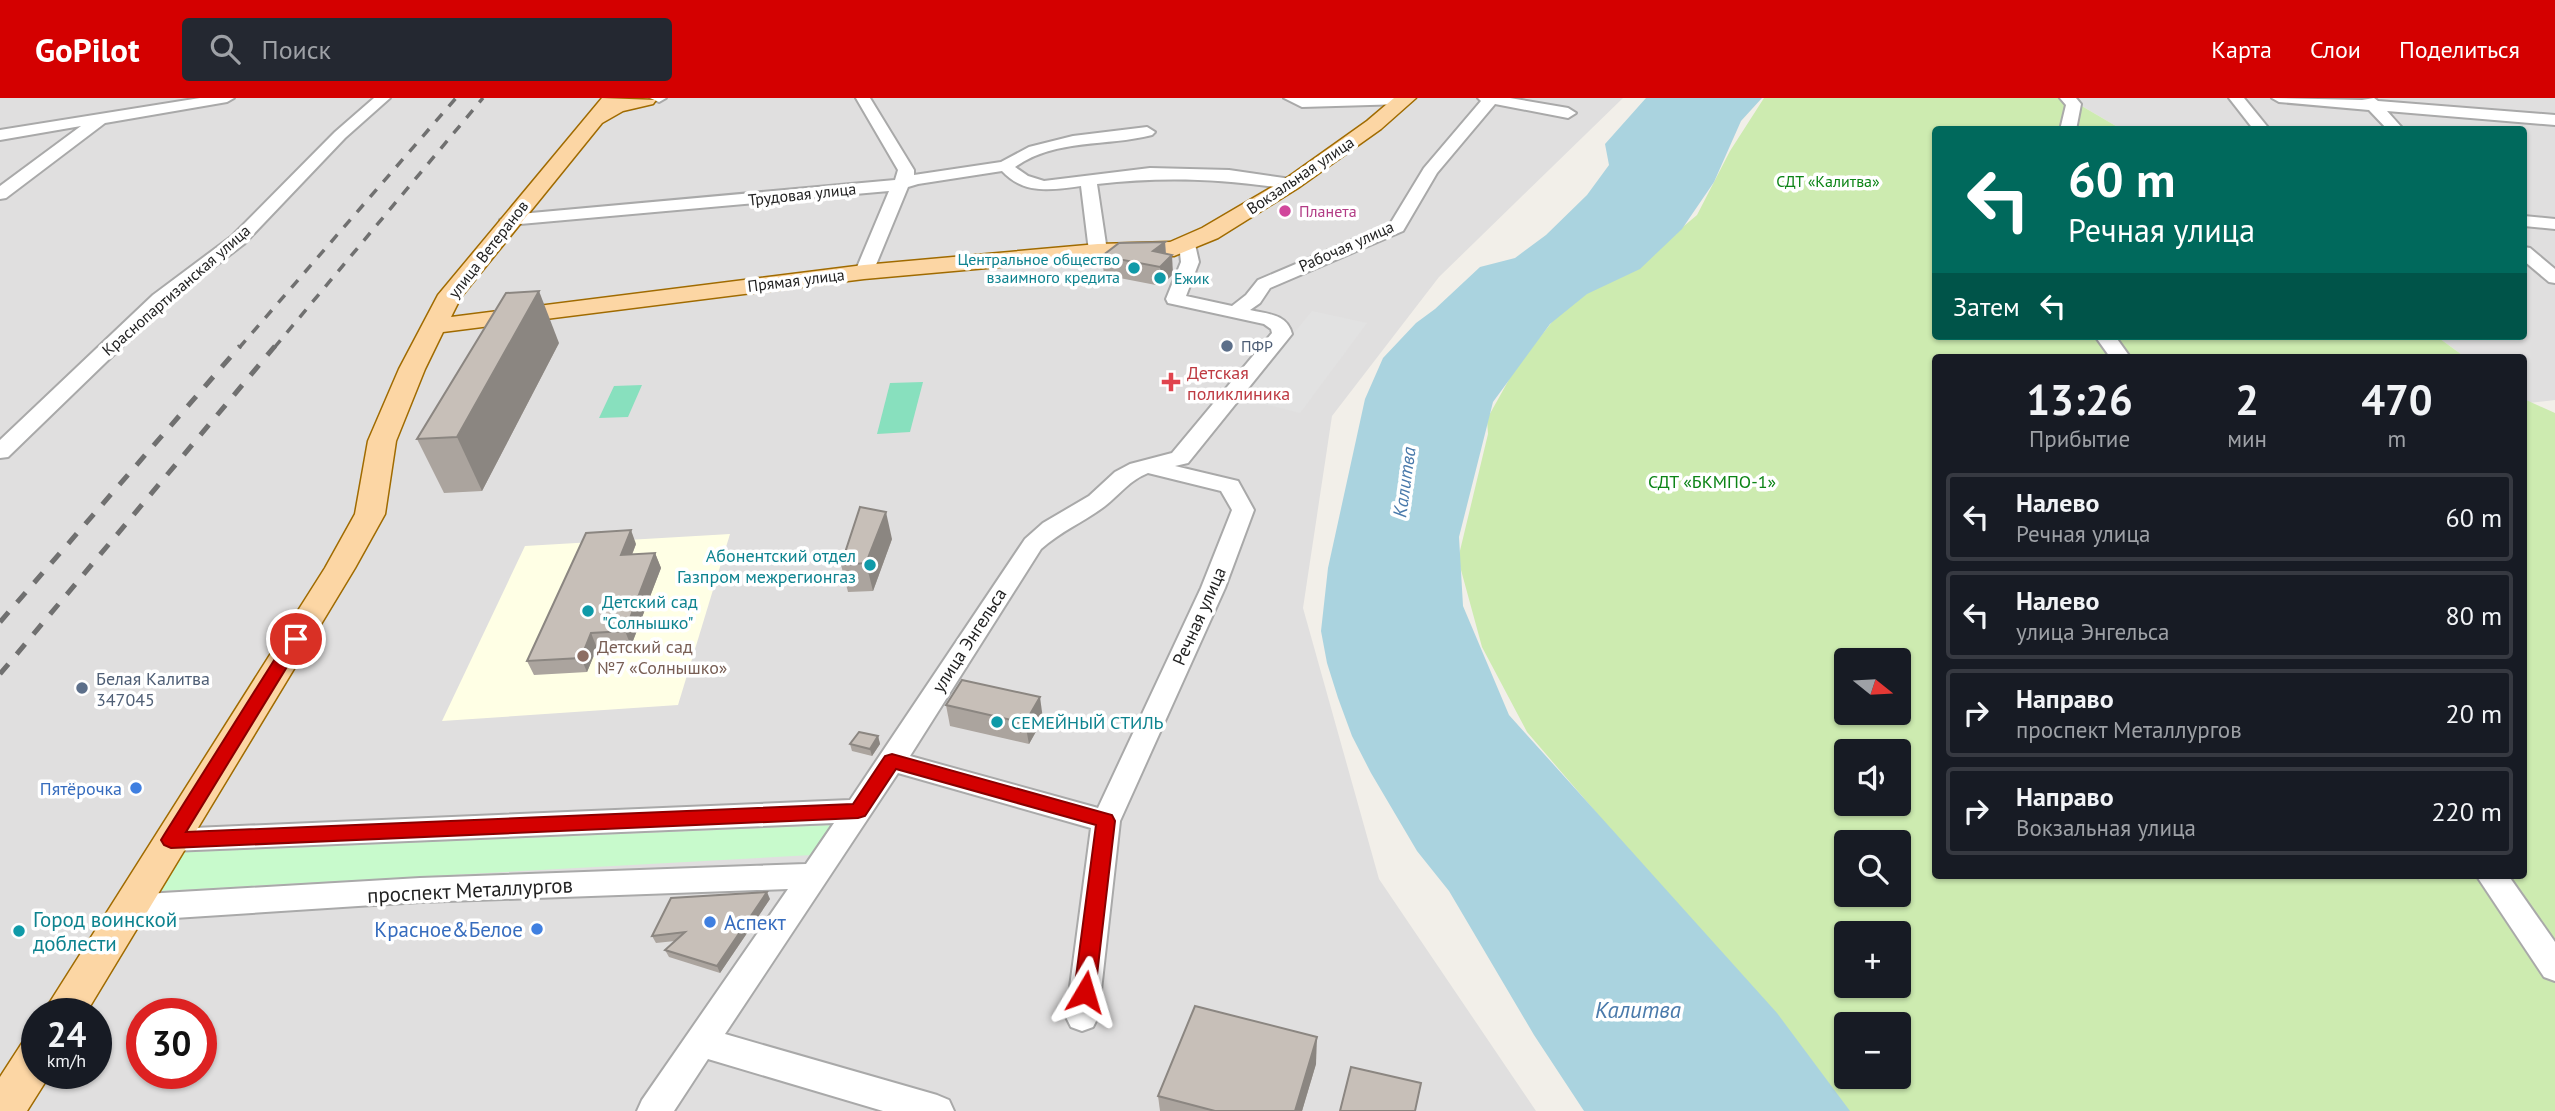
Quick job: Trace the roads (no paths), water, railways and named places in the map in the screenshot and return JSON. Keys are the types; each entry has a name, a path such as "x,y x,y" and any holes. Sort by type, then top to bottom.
{"main road":[{"name":"улица Ветеранов","path":"171,840 340,568 370,514 382,441 412,369 450,295 612,98"},
{"path":"594,119 616,107 650,98"},
{"name":"Вокзальная улица","path":"1158,251 1188,244 1291,184 1405,99"},
{"name":"Прямая улица","path":"435,326 864,272 1098,251 1158,251"},
{"path":"73,998 171,840"},
{"path":"3,1111 21,1082"}],"street":[{"path":"0,135 227,98"},
{"name":"Краснопартизанская улица","path":"0,452 160,299 238,240 340,135 383,98"},
{"path":"863,98 906,170 906,178 901,183 864,272"},
{"path":"1291,98 1302,103 1405,99"},
{"path":"1485,98 1568,113"},
{"name":"Рабочая улица","path":"1237,311 1253,299 1264,284 1397,227 1430,171 1492,98"},
{"path":"2236,98 2260,126"},
{"path":"2279,98 2370,102 2548,120"},
{"path":"2513,98 2548,120 2555,131"},
{"path":"2068,126 2071,101"},
{"path":"2370,102 2393,126"},
{"path":"0,194 101,119"},
{"path":"1147,132 1098,136 1028,151 1016,156 1006,166 1013,175 1028,184 1044,186 1150,173 1229,174 1291,184"},
{"name":"Трудовая улица","path":"509,220 656,209 901,183 1006,166"},
{"path":"1087,180 1098,251"},
{"path":"2527,220 2555,224"},
{"name":"улица Энгельса","path":"654,1111 892,761 1032,544 1051,528 1097,501 1123,477 1138,469 1180,458 1282,334 1280,326 1270,320 1175,299 1190,262 1188,244"},
{"path":"2527,255 2555,278"},
{"name":"Речная улица","path":"1082,1017 1106,821 1213,588 1243,510 1230,486 1150,467"},
{"path":"892,761 1106,821"},
{"path":"171,840 858,811"},
{"name":"проспект Металлургов","path":"128,908 420,890 813,876"},
{"path":"2494,879 2555,967"},
{"path":"701,1042 937,1111"}],"water":[{"name":"Калитва","path":"1646,98 1762,98 1741,121 1714,182 1682,229 1640,269 1587,294 1550,324 1493,402 1459,537 1463,606 1509,715 1777,1013 1850,1111 1584,1111 1534,1035 1449,891 1417,851 1371,773 1352,736 1327,663 1321,631 1328,568 1365,399 1383,358 1416,323 1480,267 1515,258 1546,235 1587,195 1609,165 1605,144"}],"railway":[{"path":"239,348 456,98"},
{"path":"274,348 483,98"},
{"path":"0,622 240,346"},
{"path":"0,674 275,346"}],"place":[{"name":"Планета","path":"1285,211"},
{"name":"Центральное общество взаимного кредита","path":"1134,268"},
{"name":"Ежик","path":"1160,278"},
{"name":"ПФР","path":"1227,346"},
{"name":"Детская поликлиника","path":"1171,382"},
{"name":"Абонентский отдел Газпром межрегионгаз","path":"870,565"},
{"name":"Детский сад \"Солнышко\"","path":"588,611"},
{"name":"Детский сад №7 «Солнышко»","path":"583,656"},
{"name":"Белая Калитва 347045","path":"82,688"},
{"name":"СЕМЕЙНЫЙ СТИЛЬ","path":"997,722"},
{"name":"Пятёрочка","path":"136,788"},
{"name":"Аспект","path":"710,922"},
{"name":"Красное&Белое","path":"537,929"},
{"name":"Город воинской доблести","path":"19,931"}],"park label":[{"name":"СДТ «Калитва»","path":"1828,181"},
{"name":"СДТ «БКМПО-1»","path":"1712,481"}]}
